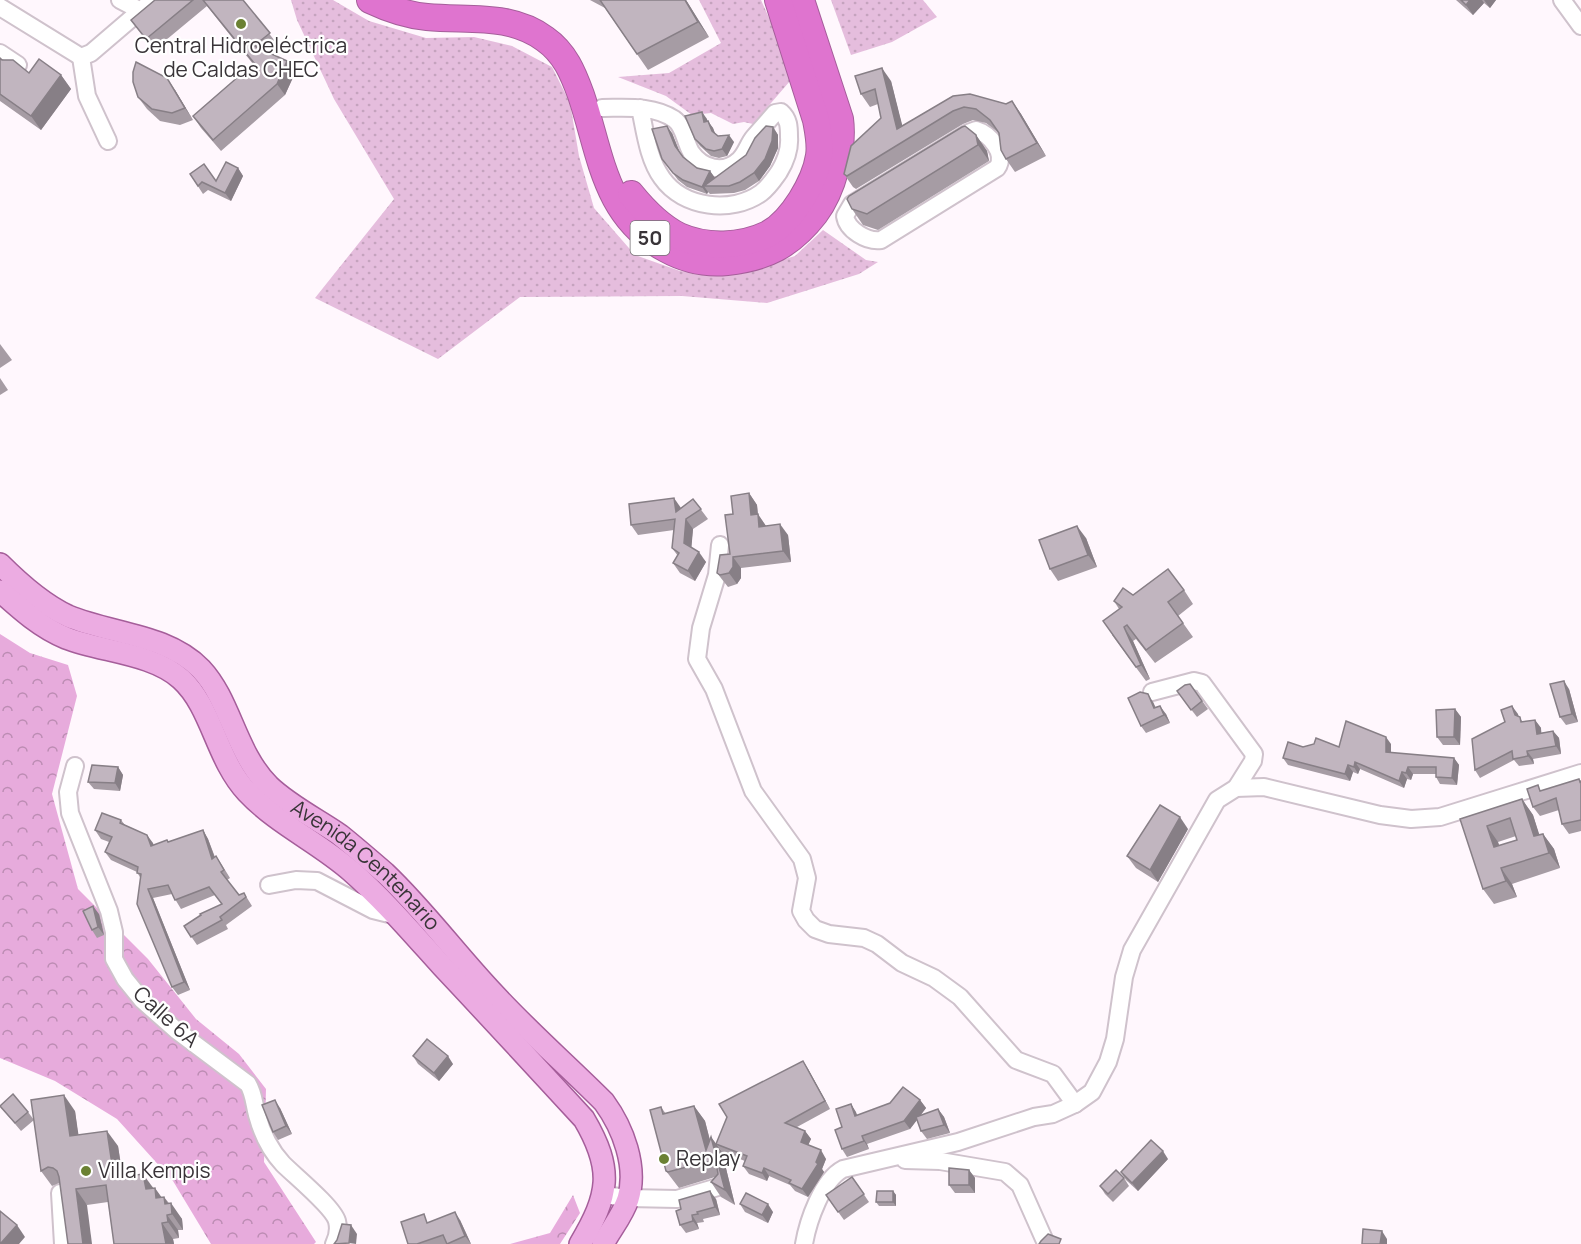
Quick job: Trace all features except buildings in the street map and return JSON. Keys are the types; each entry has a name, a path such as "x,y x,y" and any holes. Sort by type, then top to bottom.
{"highway":[{"name":"50","path":"370,0 387,8 415,15 503,20 533,31 546,40 558,50 574,77 591,126 602,170 620,207 644,234 672,252 704,262 732,262 756,257 788,243 817,210 839,159 842,129 833,93 801,0"},
{"name":"50","path":"431,0 476,1 522,8 549,23 573,41 586,63 624,181 631,194 653,219 679,236 710,244 740,243 770,233 801,201 820,155 820,138 816,120 778,0"}],"main road":[{"name":"Avenida Centenario","path":"0,564 55,610 163,645 185,656 202,670 214,687 245,754 270,786 340,836 386,875 495,996 604,1102 615,1117 627,1145 630,1182 628,1198 603,1244"},
{"name":"Avenida Centenario","path":"0,591 26,614 65,638 167,668 180,678 191,689 198,701 224,759 242,786 269,813 352,872 397,916 584,1119 597,1142 604,1173 603,1195 596,1215 580,1244"}],"street":[{"path":"120,0 147,5"},
{"path":"1562,0 1581,27"},
{"path":"81,57 91,53 147,5"},
{"path":"0,7 81,57 87,96 108,141"},
{"path":"0,53 18,65"},
{"path":"602,108 640,108 653,110 677,121 692,153 700,162 717,169 738,161 775,113 780,112 789,124 790,142 785,162 774,180 761,193 747,200 729,205 710,206 692,201 678,194 663,180 655,166 646,140 640,108"},
{"path":"817,210 847,218 870,240 881,240 997,168 1001,161 1001,153 984,133 972,131 852,204 847,218"},
{"path":"720,545 717,575 701,628 697,658 714,689 753,791 802,859 807,879 801,911 806,920 815,929 829,934 864,938 877,944 902,963 934,978 960,997 1016,1060 1053,1074 1075,1104"},
{"path":"804,1244 807,1226 821,1196 836,1173 843,1169 958,1142 1034,1117 1053,1114 1075,1104 1092,1092 1108,1062 1115,1039 1124,977 1132,951 1217,800 1236,788 1253,760 1254,754 1202,683 1194,681 1152,692"},
{"name":"Calle 6A","path":"75,766 68,792 70,813 109,911 114,932 114,959 125,979 142,1000 176,1030 248,1084 253,1093 257,1117 267,1144 283,1164 320,1198 337,1220 337,1238 334,1244"},
{"path":"1236,788 1264,787 1380,815 1410,819 1440,817 1581,773"},
{"path":"269,885 296,880 317,881 373,910 397,916"},
{"path":"883,1160 940,1161 1005,1172 1020,1185 1044,1239"},
{"path":"603,1195 678,1199 718,1187"},
{"path":"60,1193 63,1244"}],"shaded area":[{"path":"291,0 333,0 369,21 426,38 474,37 512,46 552,67 570,103 579,156 594,208 635,255 680,271 737,274 795,256 823,230 866,260 878,262 859,274 767,303 682,296 520,297 438,359 315,298 394,199 334,99 297,20"},
{"path":"699,0 761,0 774,29 790,81 753,124 744,122 733,124 711,113 692,115 666,96 618,77 669,73 721,43"},
{"path":"831,0 923,0 937,17 892,42 851,55"}],"green space":[{"path":"0,634 30,653 68,665 77,696 52,794 78,889 148,959 196,1019 239,1054 266,1089 264,1162 316,1242 314,1244 211,1244 173,1181 117,1119 55,1081 0,1058"},
{"path":"573,1195 580,1213 560,1244 510,1244 550,1233"}],"place":[{"name":"Central Hidroeléctrica de Caldas CHEC","path":"241,24"},
{"name":"Replay","path":"664,1159"},
{"name":"Villa Kempis","path":"86,1171"}]}
